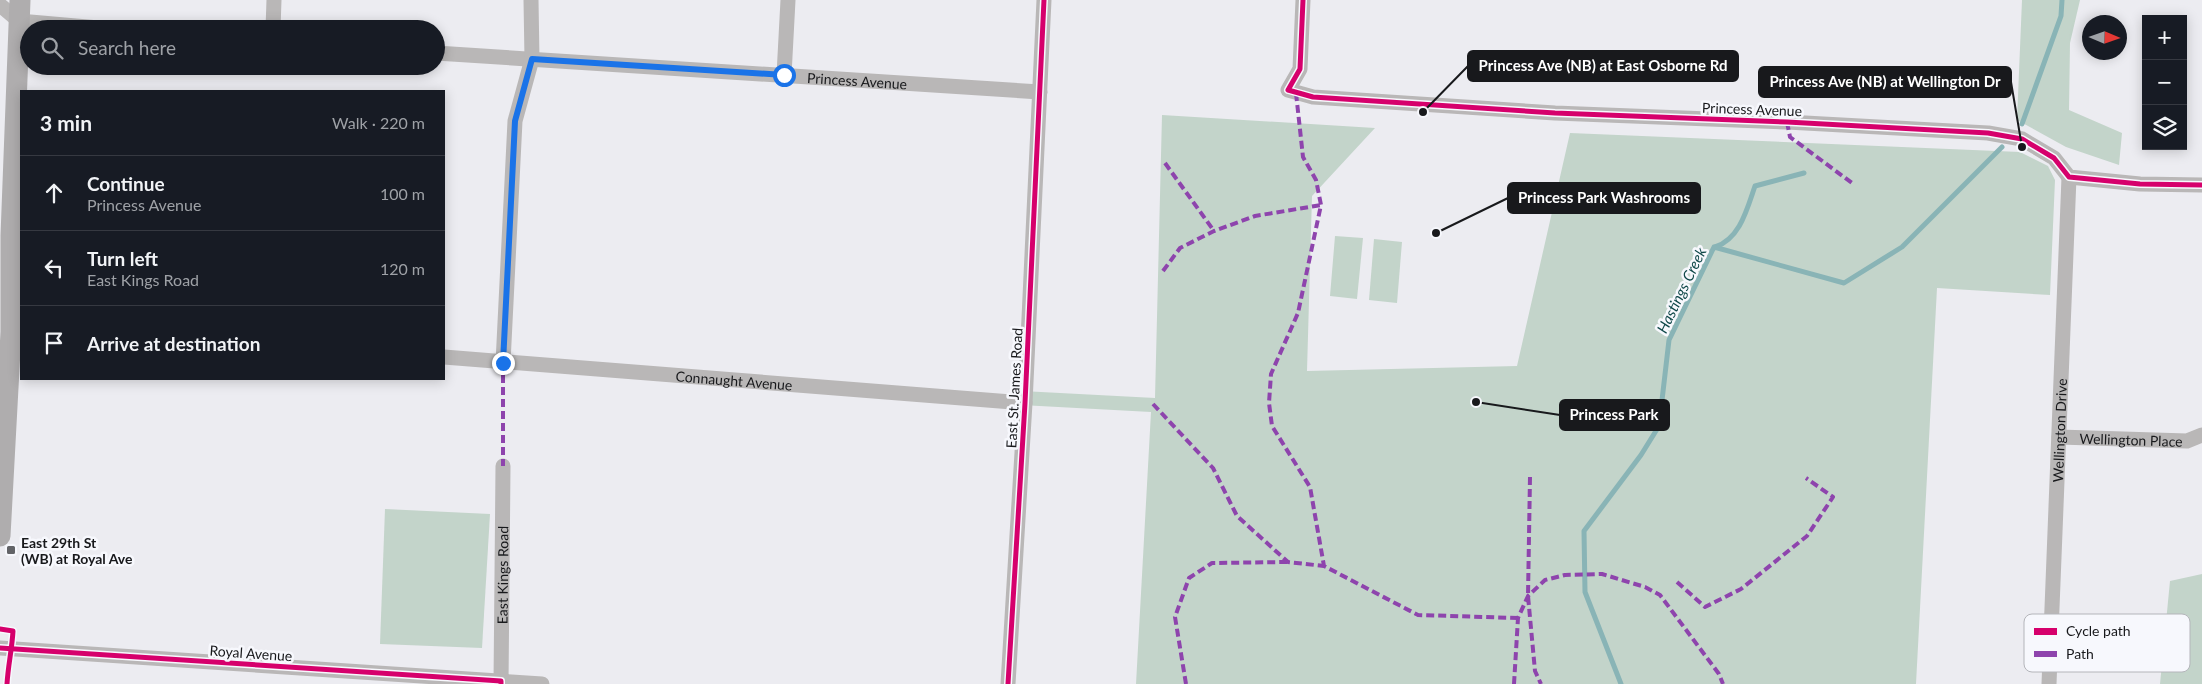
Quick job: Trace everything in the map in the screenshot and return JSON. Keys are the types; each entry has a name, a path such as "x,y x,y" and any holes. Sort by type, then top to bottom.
{"main road":[{"path":"0,536 16,333 7,176 20,0"}],"street":[{"path":"273,20 274,0"},
{"path":"503,363 515,121 532,59 531,0"},
{"path":"784,75 788,0"},
{"name":"East St. James Road","path":"1008,684 1025,403 1044,0"},
{"name":"Princess Avenue","path":"1303,0 1300,69 1288,90 1313,97 1555,113 1795,122 1988,133 2022,139 2054,158 2069,177"},
{"path":"0,5 19,21"},
{"name":"Princess Avenue","path":"445,54 1040,92"},
{"path":"2069,177 2140,184 2202,186"},
{"name":"Wellington Drive","path":"2052,614 2069,177"},
{"name":"Connaught Avenue","path":"445,357 1025,403"},
{"name":"Wellington Place","path":"2059,437 2187,441 2202,435"},
{"name":"East Kings Road","path":"501,683 503,466"},
{"name":"Royal Avenue","path":"0,648 501,683 542,684"}],"green space":[{"path":"2022,0 2080,0 2070,43 2069,110 2122,133 2119,165 2066,147 2017,120"},
{"path":"1162,115 1375,128 1312,196 1307,371 1517,366 1570,133 2020,152 2048,166 2055,180 2050,295 1937,288 1916,684 1136,684 1151,412 1021,405 1022,391 1155,398"},
{"path":"1335,236 1363,238 1357,299 1330,296"},
{"path":"1374,239 1402,242 1397,303 1369,300"},
{"path":"385,509 490,514 482,648 380,644"},
{"path":"2202,574 2202,684 2160,684 2161,672 2190,672 2190,614 2167,614 2170,581"}],"waterway":[{"name":"Hastings Creek","path":"2022,124 2061,16 2062,0"},
{"name":"Hastings Creek","path":"1621,684 1585,592 1584,531 1641,455 1659,426 1669,340 1714,247 1844,283 1902,247 2002,147"},
{"path":"1715,247 1724,243 1737,230 1755,186 1804,173"}],"marked path":[{"path":"1296,93 1303,157 1316,180 1321,205 1298,313 1271,374 1269,403 1272,426 1310,487 1324,566 1418,615 1518,618"},
{"path":"1787,122 1790,137 1852,183"},
{"path":"1165,163 1214,231"},
{"path":"1163,271 1180,248 1214,231 1255,216 1321,205"},
{"path":"503,363 503,466"},
{"path":"1153,404 1213,468 1237,516 1288,562 1324,566"},
{"path":"1530,477 1528,596 1535,671 1541,684"},
{"path":"1677,582 1705,607 1741,589 1807,536 1833,497 1806,478"},
{"path":"1186,684 1175,617 1189,578 1212,563 1288,562"},
{"path":"1514,684 1518,618 1528,596 1545,580 1565,575 1602,574 1645,587 1660,595 1719,674 1723,684"}],"cycle path":[{"path":"1008,684 1025,403 1044,0"},
{"path":"1303,0 1300,69 1288,90 1313,97 1555,113 1787,122 1988,133 2022,139 2054,158 2069,177 2140,184 2202,185"},
{"path":"0,629 13,631 7,684"},
{"path":"0,648 501,681 501,684"}],"place":[{"name":"Princess Ave (NB) at East Osborne Rd","path":"1423,112"},
{"name":"Princess Ave (NB) at Wellington Dr","path":"2022,147"},
{"name":"Princess Park Washrooms","path":"1436,233"},
{"name":"Princess Park","path":"1476,402"},
{"name":"East 29th St (WB) at Royal Ave","path":"11,550"}],"route":[{"path":"503,363 515,121 532,59 784,75"}]}
